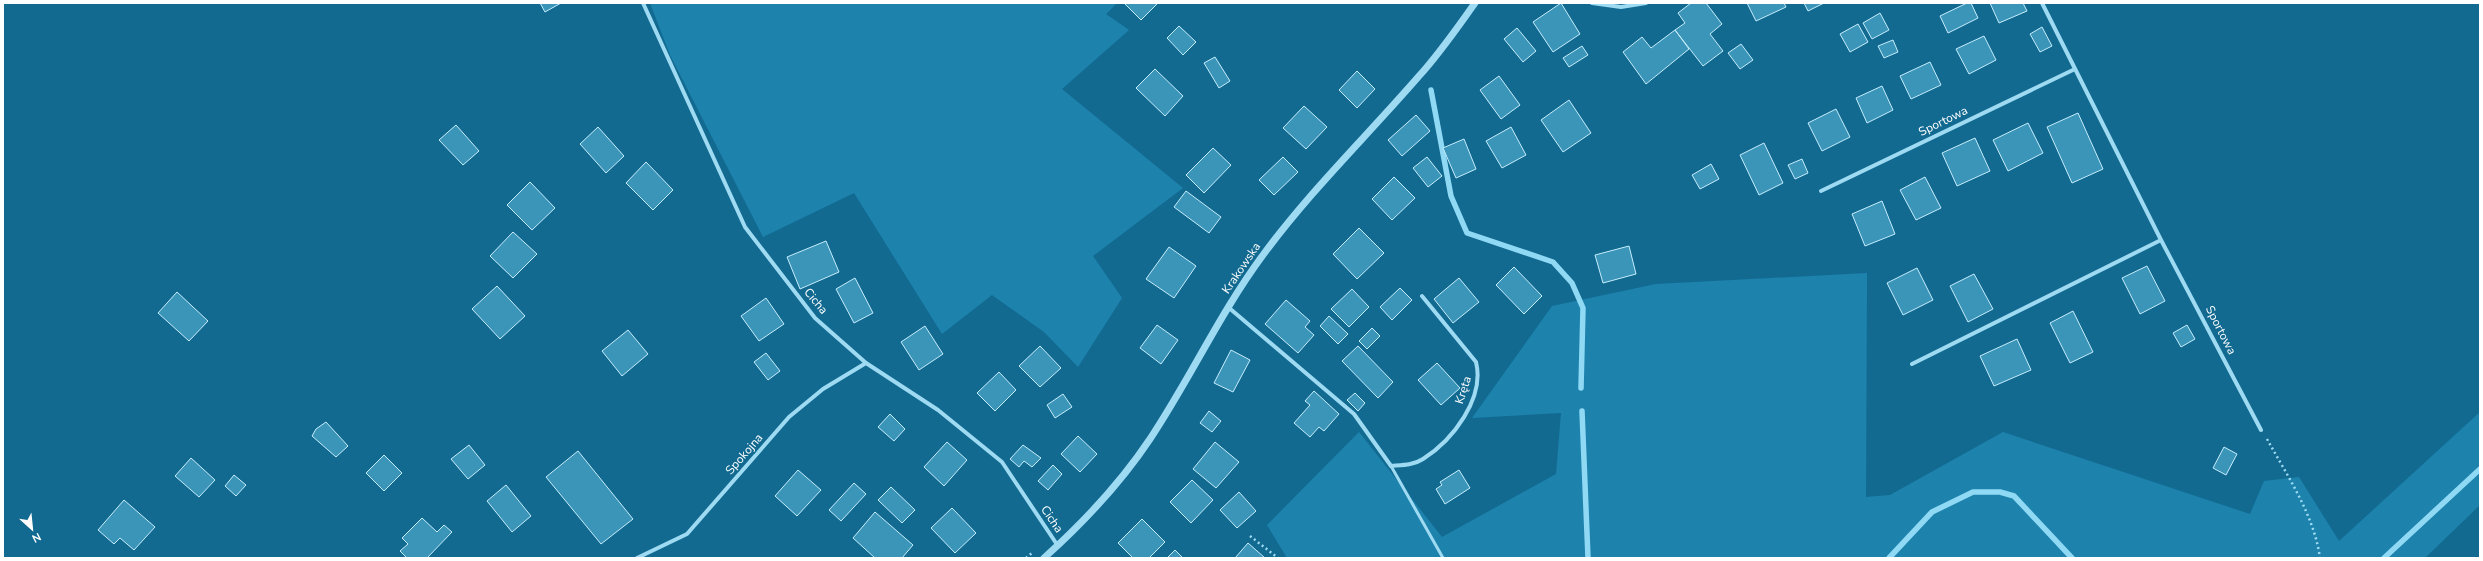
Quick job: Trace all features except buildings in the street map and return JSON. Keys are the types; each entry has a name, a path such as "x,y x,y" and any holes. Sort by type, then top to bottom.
{"street":[{"name":"Cicha","path":"643,3 745,227 815,318 866,363 938,410 1002,462 1058,546"},
{"name":"Krakowska","path":"1044,558 1098,506 1136,458 1175,399 1228,307 1262,256 1295,213 1421,75 1475,3"},
{"path":"1592,3 1621,6 1646,3"},
{"name":"Sportowa","path":"2042,3 2161,240 2261,430"},
{"name":"Sportowa","path":"1821,191 2075,69"},
{"path":"1912,364 2161,240"},
{"name":"Kręta","path":"1391,466 1409,464 1422,459 1437,448 1463,419 1470,406 1479,374 1476,362 1422,296"},
{"path":"1228,307 1354,414 1391,466"},
{"name":"Spokojna","path":"637,558 687,534 789,417 823,389 866,363"}],"lane":[{"path":"1391,466 1443,558"}],"path":[{"path":"2261,430 2302,503 2318,540 2320,558"},
{"path":"1250,536 1278,558"}],"shaded area":[{"path":"650,3 1117,3 1106,14 1129,30 1062,89 1183,188 1093,256 1122,298 1078,367 1044,332 992,295 942,334 854,193 763,237 670,55"},
{"path":"1867,273 1866,497 1890,495 2003,432 2250,514 2264,481 2299,477 2339,541 2480,412 2480,505 2425,558 1287,558 1267,525 1359,432 1442,537 1556,474 1561,413 1472,418 1552,306 1656,284"}],"waterway":[{"path":"1431,90 1451,196 1467,233 1553,262 1572,283 1583,308 1581,388"},
{"path":"1582,411 1588,558"},
{"path":"2384,558 2480,469"},
{"path":"1889,558 1932,512 1973,492 2000,492 2014,496 2072,558"}]}
